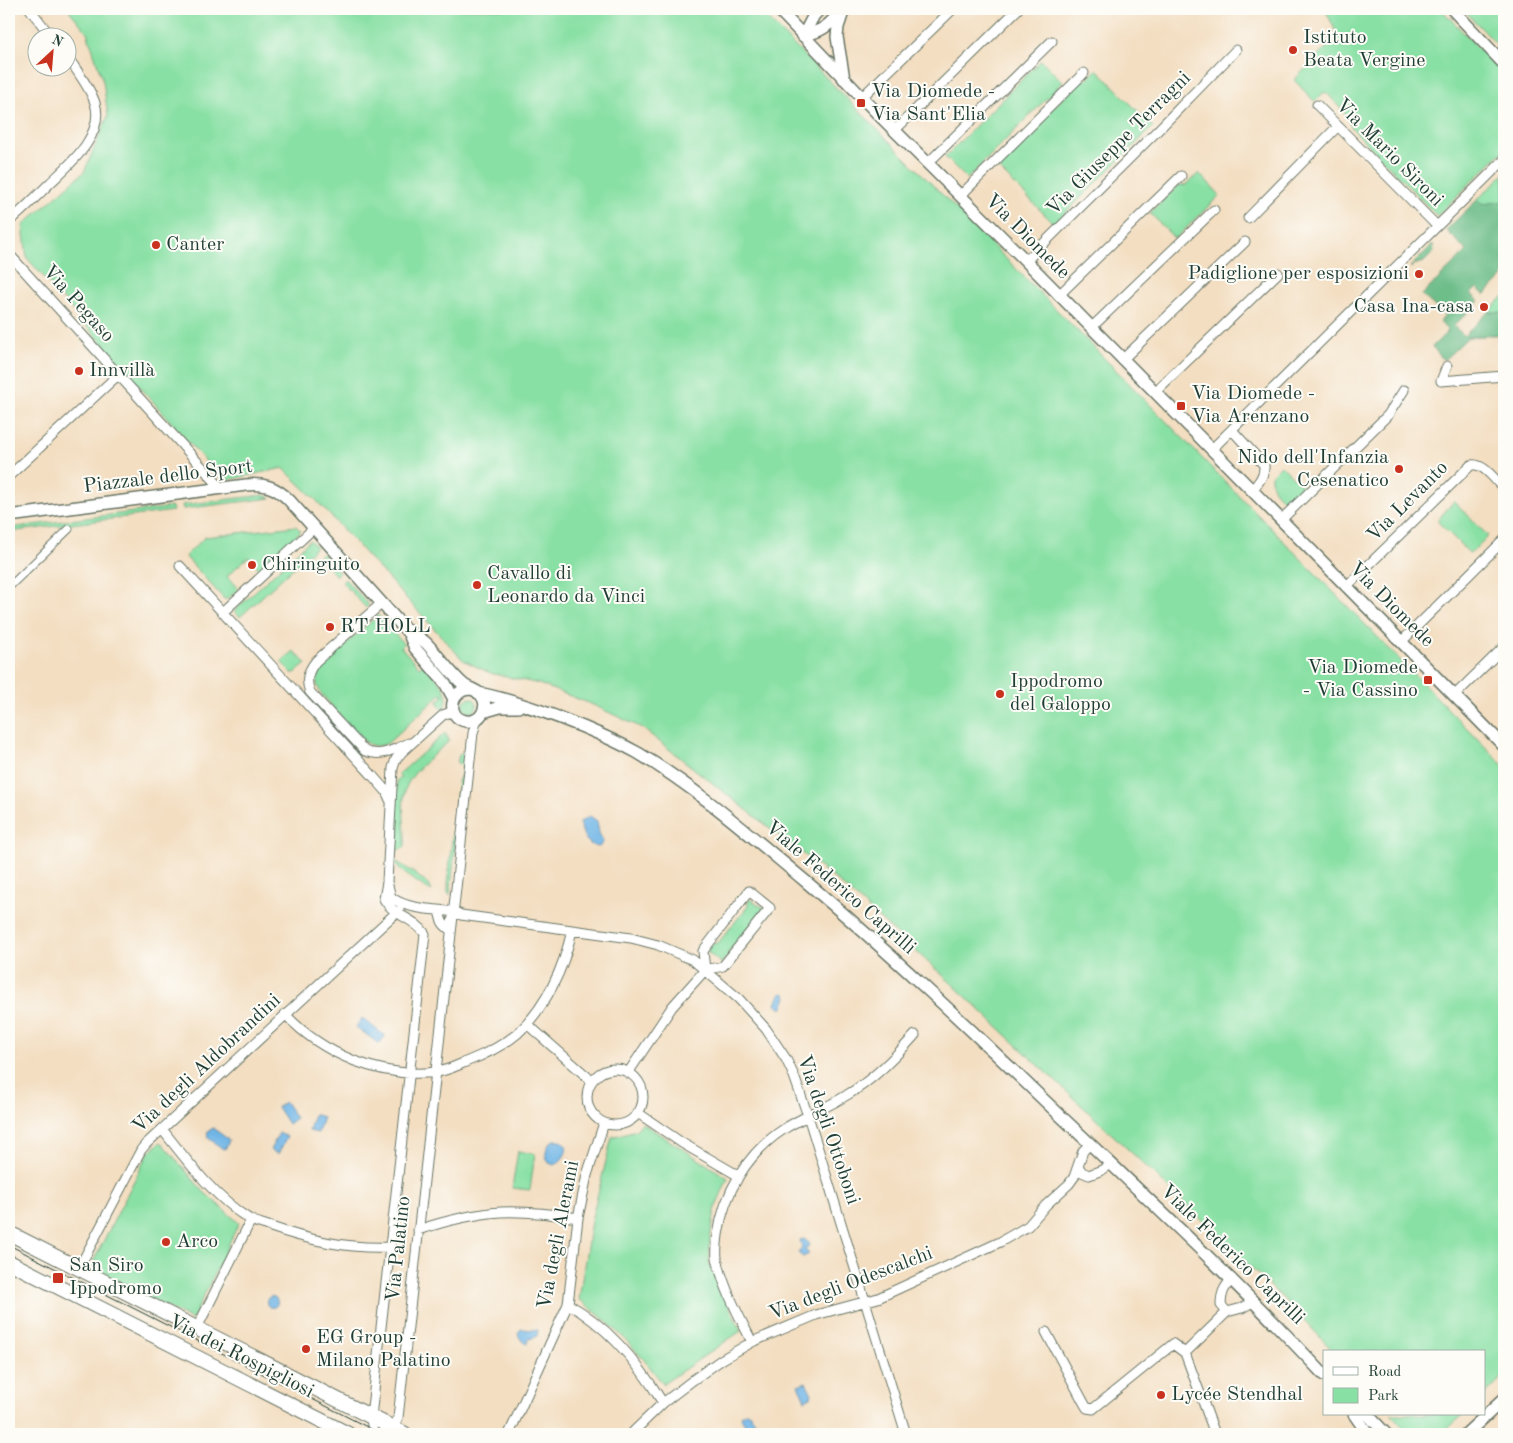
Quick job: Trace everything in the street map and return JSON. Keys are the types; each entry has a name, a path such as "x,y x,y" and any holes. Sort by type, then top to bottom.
{"main road":[{"name":"Via dei Rospigliosi","path":"9,1232 371,1417 395,1432"},
{"name":"Via dei Rospigliosi","path":"9,1262 348,1434"}],"street":[{"path":"30,9 44,28"},
{"name":"Via Diomede","path":"778,9 844,79 1504,746"},
{"path":"803,36 814,15 820,9"},
{"path":"803,36 825,28 843,9"},
{"path":"843,9 837,37 844,79"},
{"path":"862,97 953,9"},
{"path":"895,130 1018,9"},
{"path":"1452,9 1504,64"},
{"path":"928,164 1052,41"},
{"name":"Via Giuseppe Terragni","path":"1026,261 1236,50"},
{"path":"9,221 72,162 90,139 97,118 96,105 89,89 78,72"},
{"path":"960,196 1084,73"},
{"name":"Via Mario Sironi","path":"1317,105 1437,226"},
{"path":"1248,218 1338,126"},
{"path":"1211,450 1504,160"},
{"path":"1058,296 1181,176"},
{"path":"1091,328 1214,210"},
{"path":"1122,360 1245,242"},
{"name":"Via Pegaso","path":"9,254 221,488"},
{"path":"1155,392 1278,273"},
{"path":"1447,366 1441,381 1504,376"},
{"path":"9,476 118,375"},
{"path":"1281,520 1388,415 1404,390"},
{"path":"1232,430 1264,465 1260,480 1252,490"},
{"name":"Via Levanto","path":"1346,587 1468,466 1473,464 1483,467 1504,489"},
{"name":"Piazzale dello Sport","path":"9,516 221,488 258,484 271,487 285,496 405,629 415,648 445,683 454,699"},
{"path":"223,612 314,528"},
{"path":"9,587 70,529"},
{"path":"1401,642 1504,540"},
{"path":"180,566 386,791 391,803"},
{"path":"382,603 316,662 309,673 308,686 310,692 365,751 377,754 385,753 414,741"},
{"name":"Piazzale dello Sport","path":"405,629 424,640 464,685 475,691"},
{"path":"1454,696 1504,647"},
{"path":"387,882 392,897 405,905 439,911 454,911 473,733 480,716 485,703 475,691 465,690 460,692 454,699 453,704 457,716 464,721 472,721 480,716"},
{"name":"Viale Federico Caprilli","path":"475,691 498,696 532,708 599,734 629,748 660,767 700,796 781,860 881,947 1090,1144 1232,1279 1323,1373"},
{"name":"Viale Federico Caprilli","path":"480,716 500,707 532,708"},
{"path":"405,905 395,913 384,900 387,882 395,761 400,754 443,715 454,711"},
{"path":"628,1073 672,1007 705,970 723,966 770,908 749,890 703,951 705,970"},
{"path":"439,911 441,922 451,930"},
{"name":"Via degli Ottoboni","path":"454,911 461,915 631,938 651,943 693,960 739,999 766,1029 794,1076 808,1116 906,1434"},
{"name":"Via Palatino","path":"395,1432 454,911"},
{"name":"Via Palatino","path":"371,1417 425,934 416,923 395,913"},
{"name":"Via degli Aldobrandini","path":"79,1268 141,1150 395,913"},
{"path":"285,1014 293,1023 317,1041 344,1057 365,1065 398,1072 436,1072 488,1053 517,1034 544,1001 557,977 572,930"},
{"path":"526,1024 592,1081"},
{"path":"752,1342 735,1309 716,1256 724,1206 739,1176 755,1153 766,1142 784,1128 848,1095 874,1076 914,1035"},
{"path":"608,1070 628,1073 637,1081 642,1092 642,1104 638,1113 632,1120 623,1124 613,1125 604,1123 593,1115 588,1106 587,1093 592,1081 599,1074 608,1070"},
{"path":"638,1113 682,1143 739,1176"},
{"name":"Via degli Alerami","path":"508,1434 568,1304 578,1218 587,1175 604,1123"},
{"path":"162,1129 215,1191 231,1206 251,1220 279,1230 328,1242 390,1247"},
{"path":"1090,1144 1083,1151 1078,1166 1082,1172 1089,1175 1111,1164"},
{"name":"Via degli Odescalchi","path":"631,1434 663,1403 693,1380 752,1342 816,1315 878,1298 1014,1235 1033,1221 1046,1205 1069,1184 1078,1166"},
{"path":"418,1230 463,1218 500,1212 539,1213 578,1218"},
{"path":"197,1328 251,1220"},
{"path":"1227,1312 1221,1305 1221,1297 1224,1289 1232,1279"},
{"path":"1185,1352 1227,1312 1242,1308 1254,1301"},
{"path":"568,1304 600,1326 616,1341 645,1376 663,1403"},
{"path":"1046,1332 1087,1408 1093,1409 1173,1344 1185,1352 1216,1434"},
{"path":"1486,1416 1504,1399"},
{"path":"1355,1416 1368,1434"},
{"path":"1369,1416 1386,1434"},
{"path":"1466,1434 1486,1416"},
{"path":"371,1417 373,1434"}],"green space":[{"name":"Ippodromo del Galoppo","path":"68,9 758,9 1054,307 1504,766 1504,1376 1486,1393 1486,1350 1332,1350 1291,1306 1150,1170 949,981 835,879 642,728 591,704 539,684 490,673 463,660 316,500 283,468 224,481 27,258 23,225 84,172 108,116 103,81 87,32"},
{"path":"1325,9 1441,9 1504,75 1504,150 1437,216 1351,127 1346,115 1327,93 1323,93 1315,102 1294,80 1338,36"},
{"path":"1463,9 1502,9 1504,11 1504,52"},
{"path":"1041,60 1063,82 967,179 945,157"},
{"path":"1097,69 1153,127 1054,224 995,165 1082,79 1085,81"},
{"path":"1199,173 1220,195 1175,239 1150,213 1178,186 1186,185"},
{"path":"1504,174 1504,217 1477,200"},
{"path":"1477,200 1483,204 1504,201 1504,276 1485,295 1477,288 1471,294 1479,301 1454,326 1464,336 1488,312 1501,312 1504,317 1504,334 1468,337 1444,360 1432,347 1448,331 1440,322 1445,316 1422,295 1467,251 1446,230"},
{"path":"1433,244 1434,252 1424,262 1413,265 1411,268 1410,267"},
{"path":"1504,296 1504,334 1464,336"},
{"path":"1281,465 1305,489 1289,505 1273,489 1271,480 1271,475"},
{"path":"264,495 271,498 183,509 182,505"},
{"path":"1454,501 1488,536 1470,554 1437,521"},
{"path":"172,507 173,511 9,532 9,528"},
{"path":"296,526 301,531 260,570 248,557 227,576 238,589 228,599 224,599 185,556 205,537"},
{"path":"310,540 316,547 240,617 234,611"},
{"path":"322,553 339,573 336,576 319,556"},
{"path":"345,579 369,605 366,608 342,582"},
{"path":"378,615 404,644 401,647 419,667 423,664 437,679 447,696 443,709 437,702 443,696 442,693 388,743 377,746 364,741 346,722 321,692 317,685 317,676 320,670 345,645"},
{"path":"294,651 306,664 295,673 292,673 281,662"},
{"path":"467,698 473,698 477,705 473,712 467,712 463,708 463,702"},
{"path":"445,733 449,740 448,742 423,764 407,784 403,805 405,846 397,850 394,848 397,780 401,778 398,775"},
{"path":"464,752 466,753 450,895 448,893 449,870 458,782 463,770 462,765 457,763 459,755"},
{"path":"393,860 409,869 432,891 405,873"},
{"path":"750,899 767,910 760,914 721,963 707,952 712,944 718,943 748,906"},
{"path":"642,1123 728,1178 716,1206 710,1239 709,1264 741,1331 663,1384 624,1338 579,1299 591,1221 612,1137 636,1130"},
{"path":"161,1142 204,1192 239,1223 192,1320 90,1268 148,1153"},
{"path":"518,1151 535,1154 530,1190 512,1188"},
{"path":"1393,1416 1462,1416 1442,1434 1410,1434"}],"water":[{"path":"590,816 597,821 599,833 603,840 599,847 588,842 582,831 580,822"},
{"path":"783,993 787,997 783,1008 780,1008 776,1004 780,994"},
{"path":"362,1018 385,1036 379,1044 356,1027"},
{"path":"285,1102 296,1118 288,1124 277,1107"},
{"path":"314,1114 323,1117 318,1133 309,1131"},
{"path":"213,1128 229,1140 226,1148 223,1149 207,1137 207,1132"},
{"path":"279,1133 287,1137 278,1154 270,1150"},
{"path":"554,1140 564,1143 566,1150 562,1159 554,1165 547,1160 546,1153 547,1147"},
{"path":"804,1239 810,1245 805,1249 809,1254 803,1257 798,1253 802,1247 800,1240"},
{"path":"272,1296 278,1302 272,1308 266,1302"},
{"path":"521,1329 538,1330 537,1336 529,1339 527,1344 519,1337 518,1333"},
{"path":"806,1382 812,1394 811,1397 805,1400 798,1385"},
{"path":"749,1413 758,1426 756,1434 752,1434 743,1421 741,1416"}],"tram line":[{"path":"9,1245 381,1434"}],"place":[{"name":"Istituto Beata Vergine","path":"1293,50"},
{"name":"Via Diomede - Via Sant'Elia","path":"861,103"},
{"name":"Canter","path":"156,245"},
{"name":"Padiglione per esposizioni","path":"1419,274"},
{"name":"Casa Ina-casa","path":"1484,307"},
{"name":"Innvillà","path":"79,371"},
{"name":"Via Diomede - Via Arenzano","path":"1181,406"},
{"name":"Nido dell'Infanzia Cesenatico","path":"1399,469"},
{"name":"Chiringuito","path":"252,565"},
{"name":"Cavallo di Leonardo da Vinci","path":"477,585"},
{"name":"RT HOLL","path":"330,627"},
{"name":"Via Diomede - Via Cassino","path":"1428,680"},
{"name":"Ippodromo del Galoppo","path":"1000,694"},
{"name":"Arco","path":"166,1242"},
{"name":"San Siro Ippodromo","path":"58,1278"},
{"name":"EG Group - Milano Palatino","path":"306,1349"},
{"name":"Lycée Stendhal","path":"1161,1395"}]}
